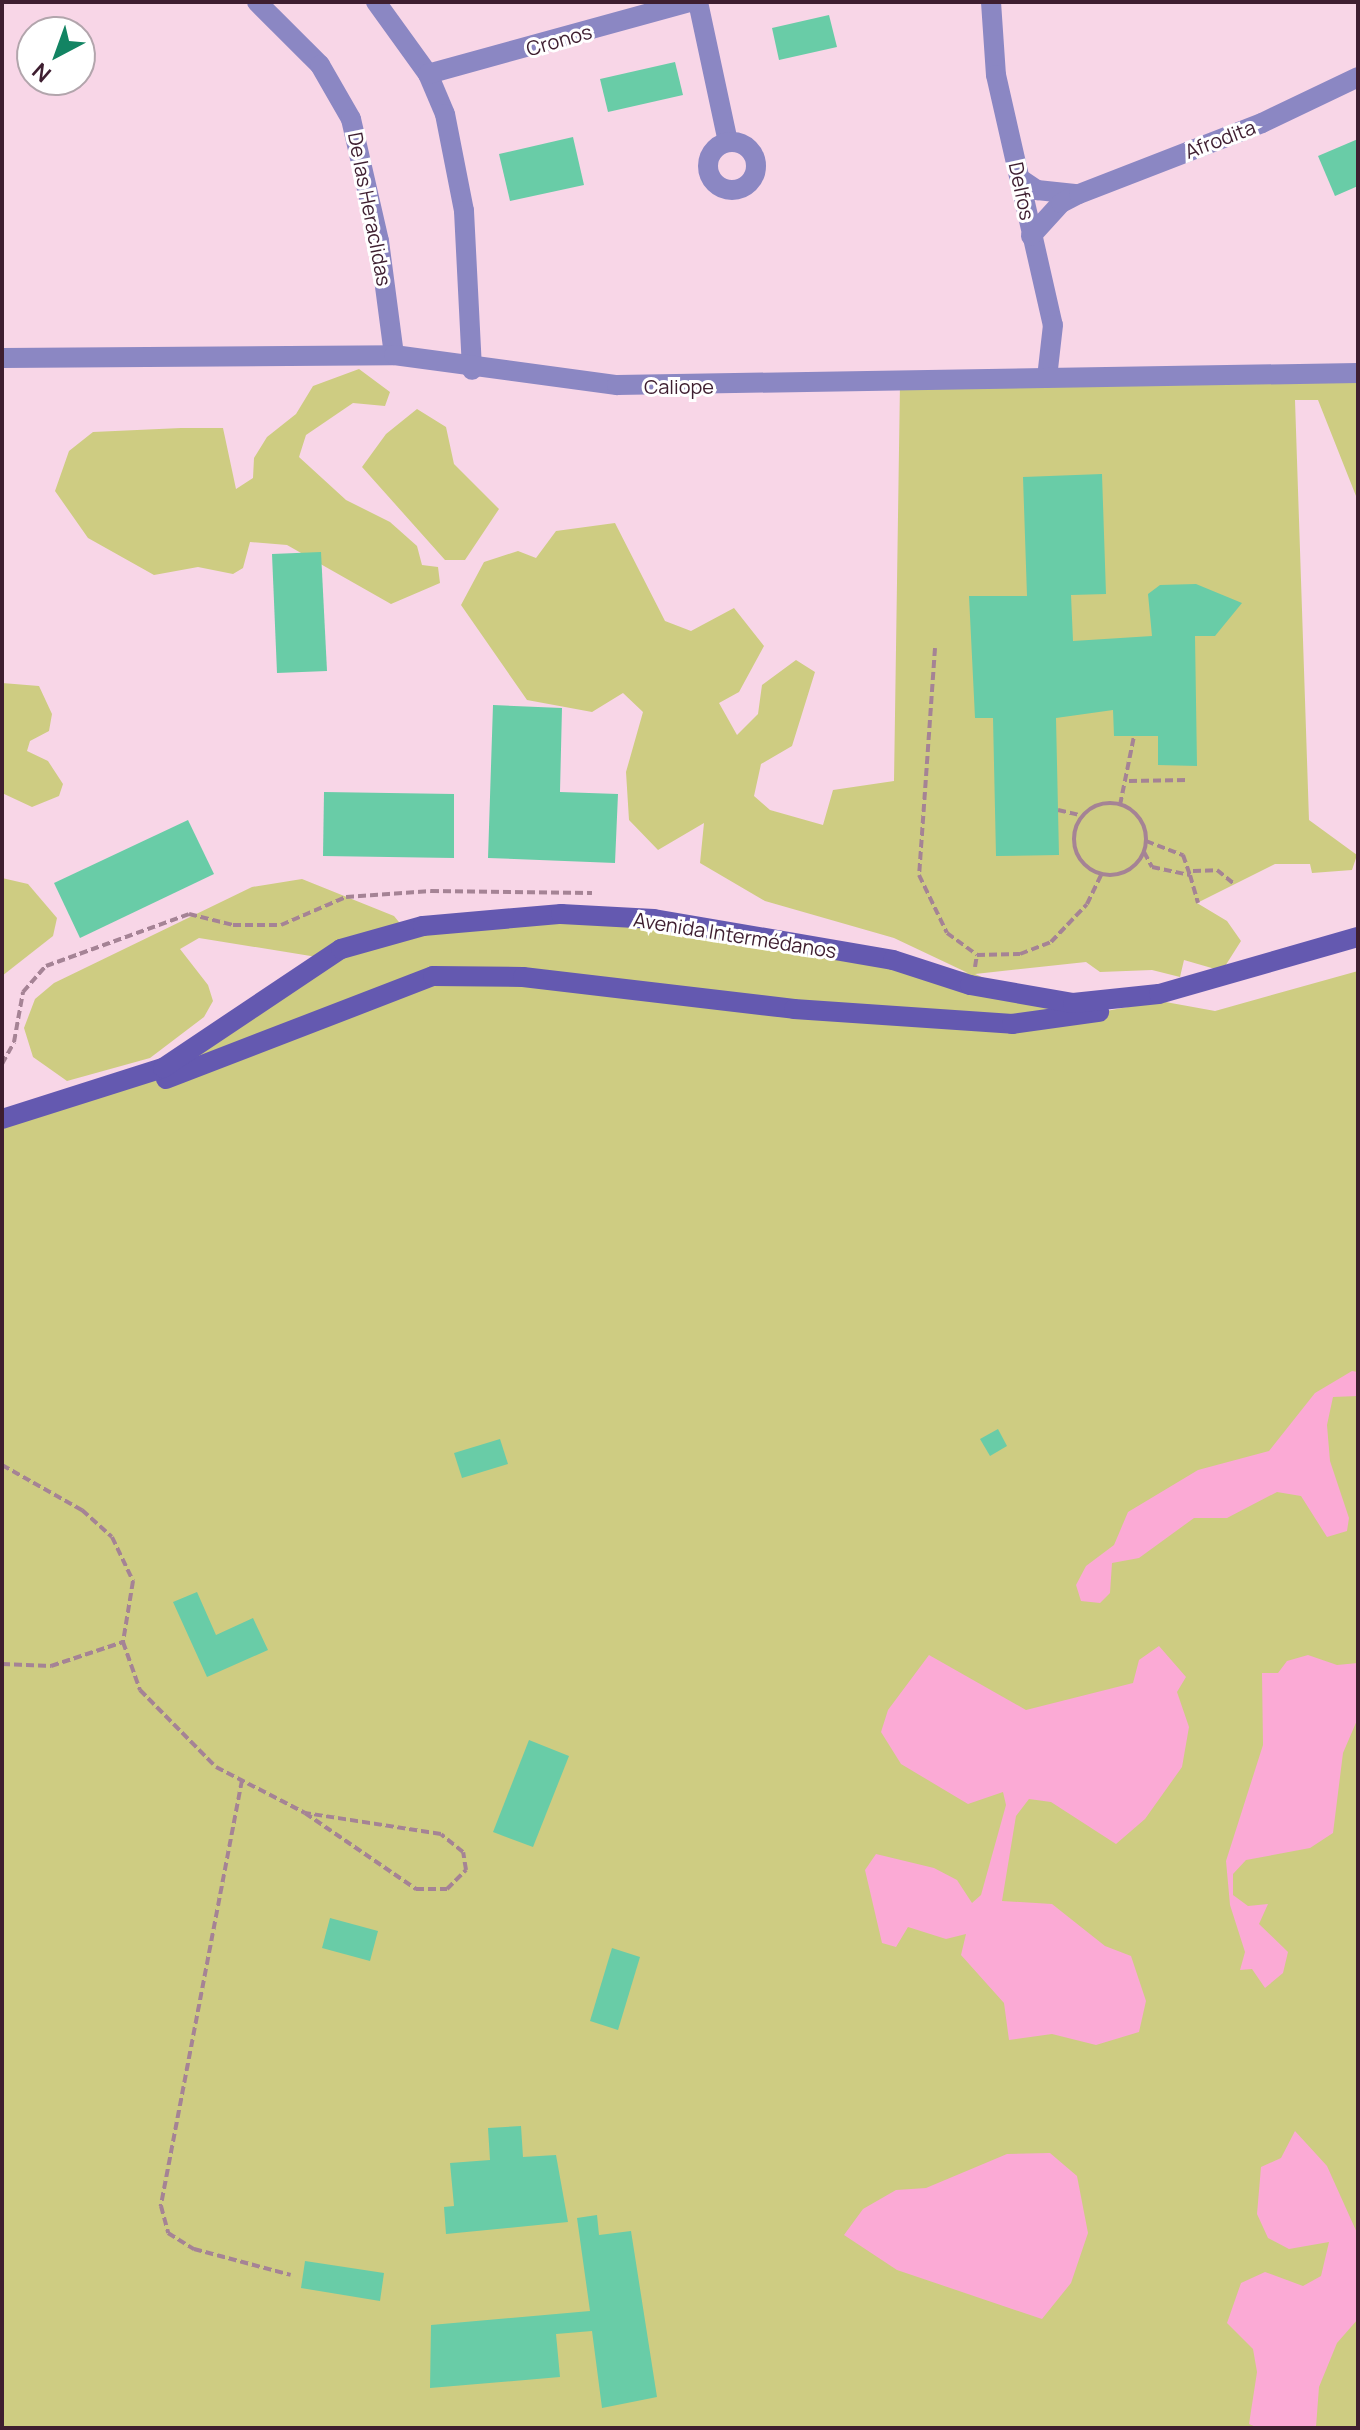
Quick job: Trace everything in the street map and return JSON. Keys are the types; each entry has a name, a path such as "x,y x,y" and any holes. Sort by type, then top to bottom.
{"main road":[{"name":"Avenida Intermédanos","path":"2,1119 163,1068 341,949 423,926 561,914 654,919 893,960 970,985 1073,1003 1159,994 1358,937"},
{"path":"2,1132 112,1100 433,976 523,977 794,1009 1012,1024 1160,1001 1358,944"}],"street":[{"name":"De las Heraclidas","path":"257,2 320,65 351,119 379,241 394,355"},
{"path":"376,2 428,74 445,114 464,211 472,370"},
{"name":"Cronos","path":"428,74 689,2"},
{"path":"698,2 728,142"},
{"name":"Delfos","path":"991,2 996,75 1053,325 1047,378"},
{"name":"Afrodita","path":"1031,236 1061,203 1079,194 1262,123 1358,77"},
{"name":"Afrodita","path":"1019,178 1037,190 1079,194"},
{"name":"Caliope","path":"2,358 394,355 472,370 617,385 1358,373"}],"path":[{"path":"935,648 919,875 947,933 977,955 1020,954 1051,942 1087,904 1101,875"},
{"path":"1120,805 1129,781 1134,736"},
{"path":"1129,781 1188,780"},
{"path":"1097,804 1120,805 1140,818 1146,841 1144,852 1128,871 1101,875 1077,854 1075,830 1083,816 1097,804"},
{"path":"1058,810 1083,816"},
{"path":"1146,841 1171,847 1192,873 1198,903"},
{"path":"1144,852 1152,867 1192,873 1217,870 1234,884"},
{"path":"975,969 977,955"},
{"path":"2,1465 82,1510 112,1537 133,1581 123,1642 140,1690 216,1767 305,1813 416,1889 447,1889 466,1870 463,1852 441,1834 305,1813"},
{"path":"2,1664 51,1666 123,1642"},
{"path":"242,1780 161,2206 168,2233 194,2249 291,2275"}],"shaded area":[{"path":"359,369 390,392 385,406 353,403 306,435 299,457 346,500 390,522 417,546 422,565 438,567 440,583 391,604 287,545 250,542 243,568 233,574 198,567 154,575 88,538 55,491 69,451 93,432 181,428 223,428 236,489 253,478 254,458 267,437 296,414 313,386"},
{"path":"1358,377 1358,501 1318,400 1295,400 1309,820 1357,855 1352,870 1312,873 1310,864 1275,864 1197,903 1227,921 1241,941 1222,971 1184,960 1180,977 1152,970 1100,972 1086,962 975,974 1074,1017 1160,1001 1215,1011 1358,971 1358,2428 2,2428 2,1126 147,1082 323,958 199,938 180,949 208,985 213,1001 204,1017 150,1058 67,1081 33,1057 24,1028 35,999 54,983 252,887 302,879 394,916 403,927 654,919 968,973 894,938 765,901 700,863 704,823 658,850 629,820 626,772 643,712 623,693 592,712 527,700 461,605 484,562 518,551 536,558 556,531 615,523 665,621 691,631 734,608 764,646 739,692 719,703 737,735 758,714 762,685 796,660 815,672 792,746 761,764 754,796 770,810 823,825 833,790 894,781 900,383"},
{"path":"417,409 446,427 454,464 499,509 465,560 445,560 362,467 386,434"},
{"path":"2,683 39,686 52,714 49,731 30,741 27,751 48,761 63,784 59,796 32,807 2,793"},
{"path":"2,878 28,884 57,918 53,936 2,976"},
{"path":"1352,1371 1358,1372 1358,1396 1333,1397 1327,1425 1330,1461 1349,1518 1347,1531 1327,1537 1301,1496 1277,1492 1227,1518 1194,1518 1139,1558 1112,1563 1110,1593 1100,1603 1081,1601 1076,1585 1086,1566 1114,1545 1128,1512 1198,1470 1269,1451 1315,1393"},
{"path":"1159,1646 1186,1677 1177,1692 1189,1727 1182,1767 1145,1819 1116,1844 1051,1802 1029,1799 1016,1816 1002,1901 1052,1904 1105,1946 1131,1956 1146,2001 1139,2032 1096,2045 1052,2034 1009,2040 1004,2003 961,1955 966,1934 946,1939 908,1927 896,1947 882,1943 865,1870 876,1854 934,1868 957,1880 972,1903 981,1895 1006,1805 1003,1792 968,1804 901,1764 881,1732 888,1710 929,1655 1026,1710 1133,1683 1139,1660"},
{"path":"1308,1655 1337,1665 1358,1663 1358,1718 1343,1753 1333,1833 1310,1848 1246,1860 1233,1874 1233,1895 1248,1906 1268,1904 1259,1924 1288,1952 1283,1973 1265,1988 1252,1969 1240,1970 1245,1952 1230,1905 1226,1861 1263,1745 1262,1673 1278,1673 1287,1661"},
{"path":"1295,2131 1327,2166 1358,2235 1358,2319 1337,2343 1319,2387 1316,2427 1258,2428 1249,2424 1257,2372 1253,2349 1227,2323 1241,2283 1265,2272 1303,2286 1321,2276 1329,2242 1289,2249 1268,2238 1257,2214 1261,2167 1281,2158"},
{"path":"1050,2153 1077,2176 1088,2233 1071,2283 1042,2319 897,2270 844,2235 863,2209 896,2190 926,2188 1007,2154"}],"building":[{"path":"829,15 837,47 779,60 772,28"},
{"path":"675,62 683,95 608,112 600,79"},
{"path":"573,137 584,185 510,201 499,154"},
{"path":"1358,139 1358,186 1335,196 1318,156"},
{"path":"1102,474 1106,594 1071,595 1073,641 1152,636 1148,594 1160,585 1196,584 1242,603 1215,636 1195,636 1197,766 1158,765 1158,736 1114,736 1113,710 1056,718 1059,855 996,856 993,718 975,718 969,596 1027,596 1023,477"},
{"path":"321,552 327,671 277,673 272,554"},
{"path":"493,705 562,708 560,792 618,794 615,863 488,858"},
{"path":"324,792 454,794 454,858 323,856"},
{"path":"188,820 214,874 80,938 54,883"},
{"path":"998,1429 1007,1446 990,1456 980,1439"},
{"path":"500,1439 508,1464 462,1478 454,1453"},
{"path":"197,1592 216,1635 253,1618 268,1650 207,1677 173,1602"},
{"path":"529,1740 569,1756 533,1847 493,1832"},
{"path":"330,1918 378,1931 370,1961 322,1948"},
{"path":"612,1948 640,1957 618,2030 590,2021"},
{"path":"521,2126 523,2157 556,2155 568,2222 446,2234 444,2207 454,2206 450,2163 490,2160 488,2128"},
{"path":"597,2215 599,2235 631,2231 657,2397 602,2408 592,2331 556,2334 560,2377 430,2388 431,2325 590,2311 577,2218"},
{"path":"305,2261 384,2273 380,2301 301,2288"}]}
